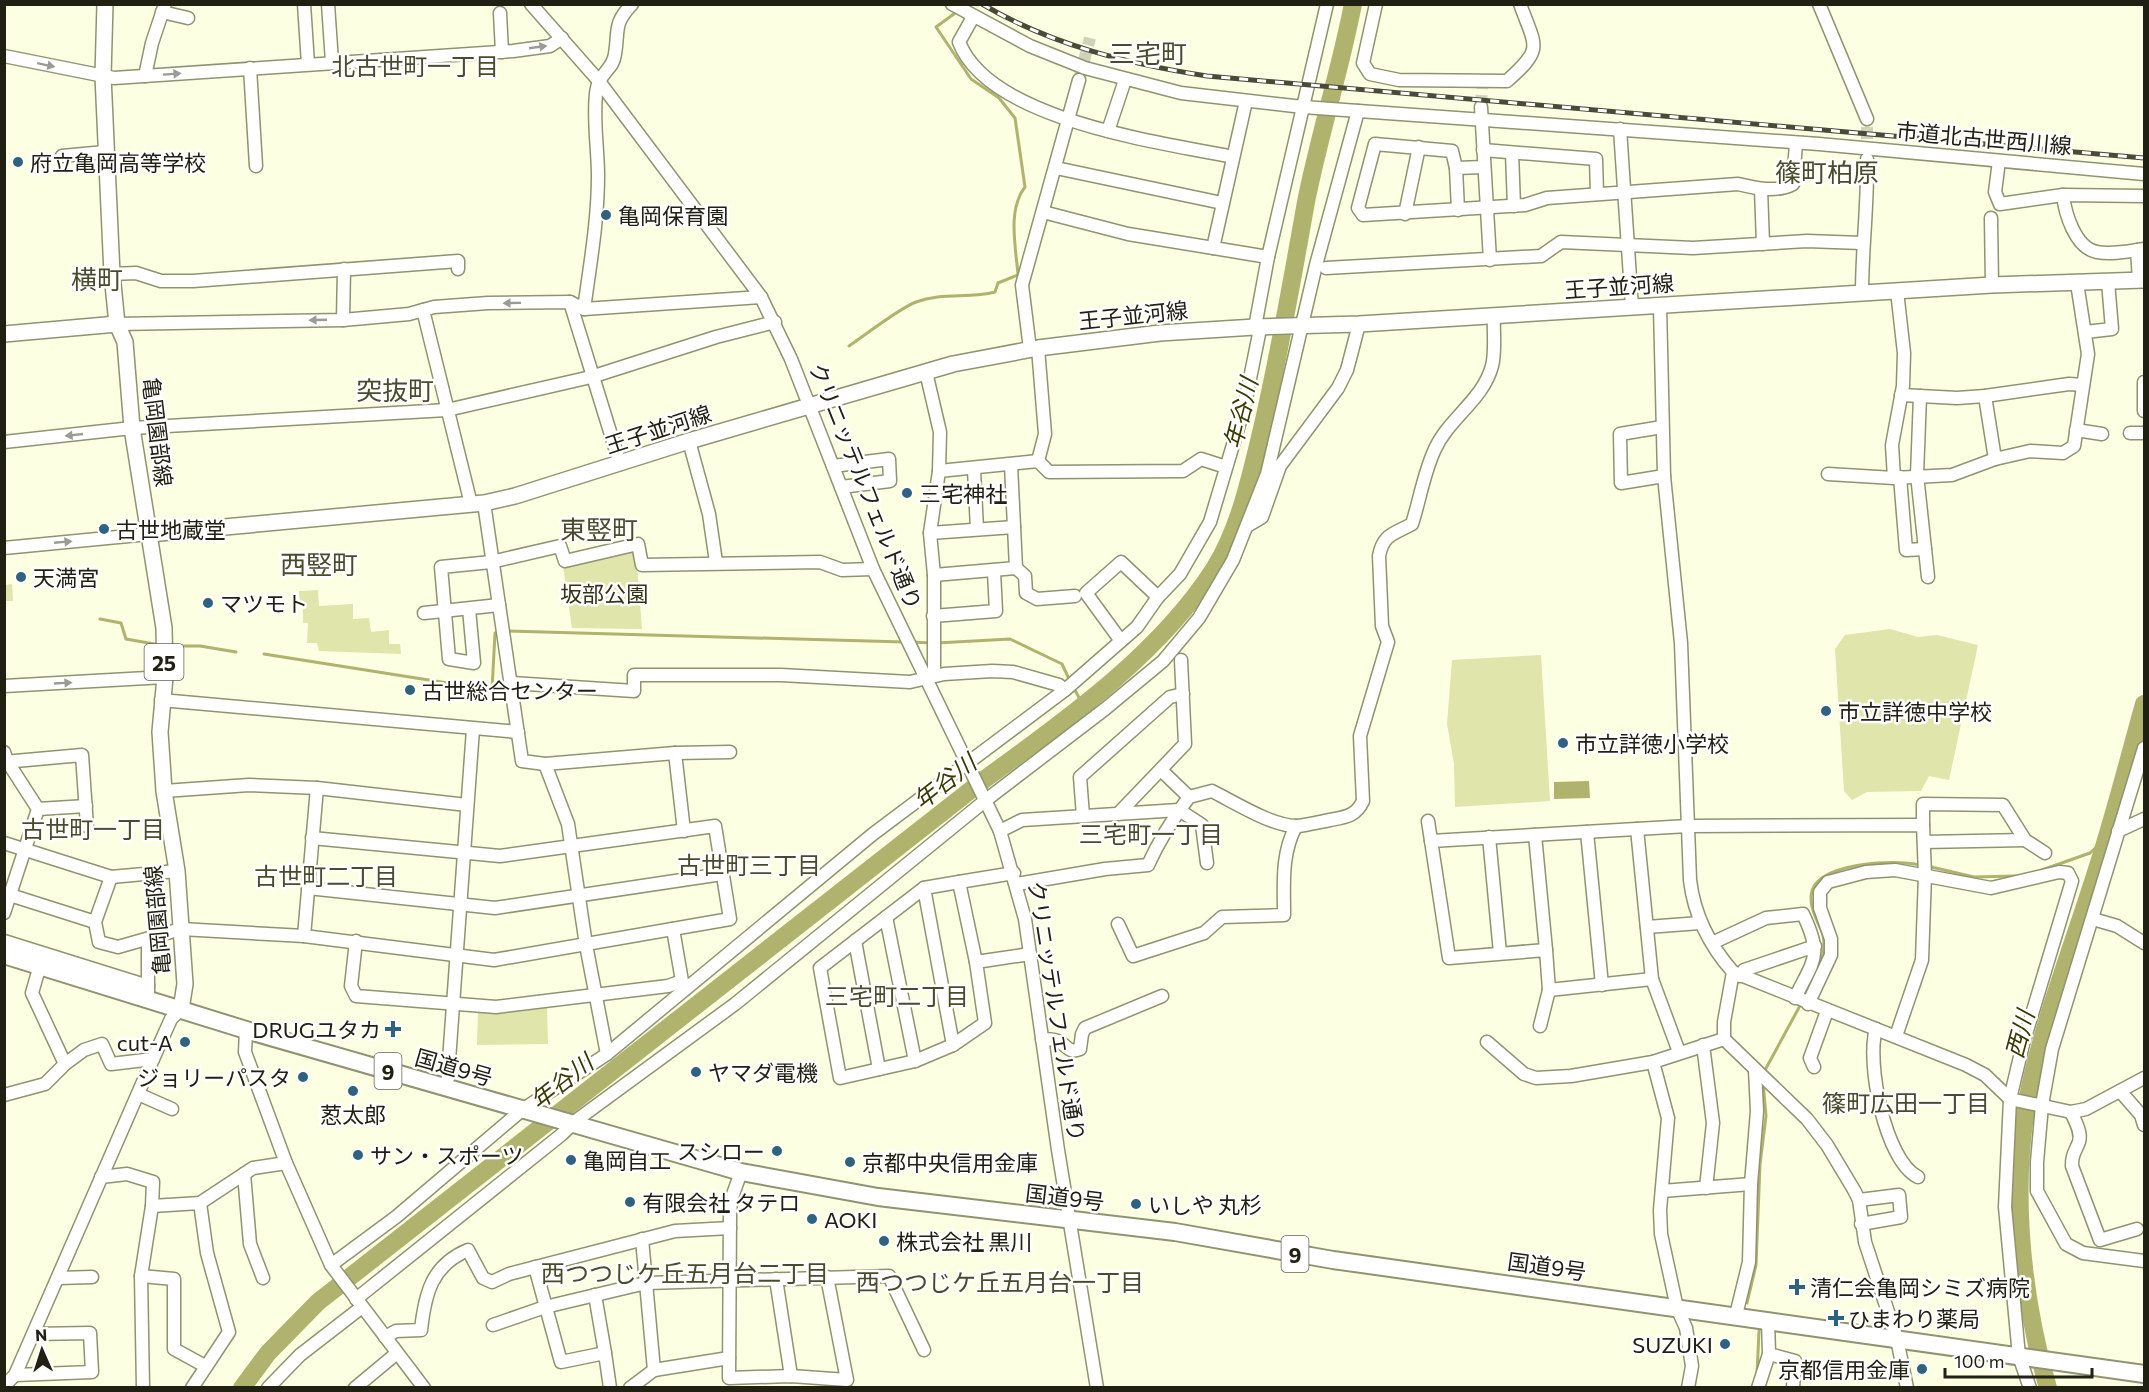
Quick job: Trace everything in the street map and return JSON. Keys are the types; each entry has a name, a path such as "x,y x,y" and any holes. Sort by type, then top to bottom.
{"highway":[{"name":"国道9号","path":"4,955 148,992 181,1009 246,1030 741,1173 878,1197 1175,1232 1333,1260 2145,1374"}],"main road":[{"name":"亀岡園部線","path":"105,4 103,76 112,274 117,324 125,342 132,428 164,628 165,677 161,700 160,732 164,791 177,871 185,984 181,1009"},
{"name":"王子並河線","path":"149,534 477,504 620,464 689,441 926,372 1034,349 1160,333 1260,326 1359,324 1992,285 2142,280"},
{"path":"4,334 117,324"}],"street":[{"path":"304,4 308,64"},
{"path":"328,4 332,62"},
{"name":"クリニッテルフェルド通り","path":"531,4 598,80 761,297 775,322 810,405 873,569 1000,831 1015,879 1030,954 1069,1220 1097,1388"},
{"path":"584,309 597,210 595,108 598,80 615,56 617,23 632,4"},
{"name":"市道北古世西川線","path":"952,4 1030,46 1085,68 1181,93 1352,111 1481,113 1620,129 1819,144 2145,174"},
{"path":"333,1268 525,1111 607,1054 873,834 970,769 1137,627 1158,597 1180,574 1210,522 1244,408 1259,334 1268,257 1307,107 1327,4"},
{"path":"1376,4 1363,63 1370,74 1399,80 1482,83 1507,81 1531,59 1534,43 1520,4"},
{"path":"1819,4 1867,119"},
{"path":"145,76 163,8 188,18"},
{"path":"500,13 502,52"},
{"path":"973,17 959,42 965,57 979,74 1018,99 1068,120 1108,131 1233,157"},
{"path":"4,56 114,78 502,52 550,46 562,38"},
{"path":"250,68 256,166"},
{"path":"1108,131 1125,80"},
{"path":"1038,461 1045,434 1034,349 1022,285 1079,81"},
{"path":"1213,248 1246,101"},
{"path":"268,1388 356,1299 569,1125 735,1004 984,797 1163,661 1199,618 1233,560 1268,474 1299,326 1352,111"},
{"path":"1481,113 1490,260"},
{"path":"1620,129 1632,307"},
{"path":"1458,210 1456,168 1452,151 1375,144 1358,208 1363,215 1405,214 1514,206 1547,198 1738,184 1761,189 1785,188 1792,184 1796,143"},
{"path":"1405,214 1419,147"},
{"path":"1483,150 1596,159 1598,194"},
{"path":"62,156 105,152"},
{"path":"1512,153 1514,206"},
{"path":"1862,293 1862,243 1868,197 1867,159"},
{"path":"1999,161 1995,192 2000,204 2063,195 2145,196"},
{"path":"1456,168 1484,167"},
{"path":"1056,168 1222,203"},
{"path":"1761,189 1763,244"},
{"path":"2063,195 2065,217 2090,250 2099,253 2141,249 2142,280"},
{"path":"1043,212 1128,234 1268,257"},
{"path":"1991,218 1992,285"},
{"path":"1326,268 1541,256 1561,242 1693,248 1807,241 1862,243"},
{"path":"112,274 136,273 161,281 182,281 458,261 458,270"},
{"path":"342,320 344,269"},
{"path":"2085,332 2112,329 2108,282"},
{"path":"1828,474 1897,477 1952,475 1995,459 2030,451 2064,453 2074,446 2088,354 2077,283"},
{"path":"1897,291 1904,353 1901,395 1892,445 1906,550 1925,549"},
{"path":"117,324 342,320 488,303 570,302 584,309 761,297"},
{"path":"570,302 591,377 620,464"},
{"path":"1660,306 1664,476 1681,643 1692,896 1701,923 1712,943 1737,974 1808,1004 1896,1036 1985,1075 2013,1100 2071,1112 2086,1109 2145,1078"},
{"path":"423,310 447,410 477,504 491,562 512,683 522,761 546,764 675,753 730,752"},
{"path":"959,882 976,962 985,1023 953,1045 915,1061 840,1078 820,968 924,888 959,882 1015,879 1149,865 1158,843 1167,834 1179,810 1189,797 1212,791 1263,816 1296,826 1350,817 1359,810 1363,801 1360,736 1388,642 1383,626 1378,556 1386,537 1412,524 1434,450 1445,428 1473,401 1488,376 1493,364 1494,316"},
{"path":"4,442 132,428 447,410 591,377 716,337 775,322"},
{"path":"1247,526 1262,516 1281,466 1338,388 1347,370 1359,324"},
{"path":"926,372 939,419 939,471 930,533 934,575 934,671 927,678"},
{"path":"2145,382 2145,411"},
{"path":"1901,395 1985,396 2069,384 2084,385"},
{"path":"1920,396 1917,475 1929,577"},
{"path":"1985,396 1995,459"},
{"path":"1662,427 1620,434 1621,483 1664,476"},
{"path":"2076,430 2102,434"},
{"path":"2130,433 2145,433"},
{"path":"689,441 710,514 716,562"},
{"path":"833,466 889,459 890,481 841,487"},
{"path":"1038,461 1049,472 1183,471 1201,459 1226,467"},
{"path":"939,471 974,470 1038,461"},
{"path":"1011,465 1016,568 1025,576 1026,593 1037,599 1075,596"},
{"path":"974,470 977,529"},
{"path":"930,533 1014,526"},
{"path":"4,548 149,534"},
{"path":"469,609 474,663 449,659 441,567 491,562 560,546 565,561 638,544 642,565 820,562 842,570 873,569"},
{"path":"1121,641 1086,593 1121,562 1158,597"},
{"path":"934,575 994,572 1016,568"},
{"path":"933,616 996,610 994,572"},
{"path":"424,613 499,605"},
{"path":"1118,814 1162,771 1185,744 1181,660"},
{"path":"512,683 634,691 634,675 781,675 910,682 944,674 1013,672 1059,685 1065,690"},
{"path":"4,686 165,677"},
{"path":"1083,816 1080,777 1170,697 1183,694"},
{"path":"161,700 518,732"},
{"path":"447,1088 473,729"},
{"path":"2145,748 2052,1049 2039,1104 2037,1191 2066,1244 2083,1253 2145,1261"},
{"path":"675,753 684,831"},
{"path":"5,758 82,755 87,826"},
{"path":"5,758 38,809"},
{"path":"546,764 568,824 586,945 607,1054"},
{"path":"1162,771 1189,797"},
{"path":"164,791 249,785 317,788 467,805"},
{"path":"304,936 317,788"},
{"path":"1896,1036 1922,960 1925,875 1923,804 2003,805 2025,840 2045,853"},
{"path":"38,809 86,806"},
{"path":"4,913 38,809"},
{"path":"1000,831 1022,820 1179,810 1202,825 1207,863"},
{"path":"2118,831 2145,819"},
{"path":"1428,821 1449,958 1546,950"},
{"path":"1431,841 1688,826 1923,825"},
{"path":"111,878 95,922 99,942 118,946 181,929 356,941 494,960 730,919 715,826 500,856 312,838"},
{"path":"1118,924 1133,956 1204,933 1222,917 1284,915 1284,862 1288,842 1296,826"},
{"path":"1638,829 1652,980 1679,1052"},
{"path":"1587,832 1602,985"},
{"path":"1535,835 1549,990 1540,1026"},
{"path":"1489,837 1500,953"},
{"path":"1924,842 2025,840"},
{"path":"4,843 111,878 177,871"},
{"path":"1808,1004 1831,955 1831,939 1820,908 1820,892 1828,882 1866,872 1895,870 1991,888 2059,872 2068,873 2072,881 2023,1044 2013,1100 2005,1207 2030,1388"},
{"path":"308,888 495,908 722,874"},
{"path":"924,888 953,1045"},
{"path":"10,895 95,922"},
{"path":"1712,943 1766,918 1803,914 1815,939 1815,957 1795,998"},
{"path":"886,917 915,1061"},
{"path":"2093,919 2117,926 2145,943"},
{"path":"1647,927 1701,923"},
{"path":"356,941 351,986 356,996 496,1007 668,986 682,981 673,929"},
{"path":"4,941 148,992 148,939"},
{"path":"855,941 879,1069"},
{"path":"1815,946 1737,974 1724,1022 1724,1039 1807,1119 1827,1145 1859,1200 1861,1224 1876,1280 1897,1339 1907,1388"},
{"path":"976,962 1030,954"},
{"path":"40,964 32,993 65,1064"},
{"path":"1549,990 1652,980"},
{"path":"1042,1039 1058,1041 1068,1050 1080,1049 1085,1028 1162,996"},
{"path":"8,1382 34,1334 171,1019 181,1009"},
{"path":"1814,1067 1810,1058 1827,1011"},
{"path":"1876,1029 1872,1057 1888,1137 1910,1173 1918,1177"},
{"path":"246,1030 245,1052 286,1163 333,1268 424,1388"},
{"path":"1487,1042 1524,1074 1536,1078 1571,1076 1653,1062 1724,1039"},
{"path":"4,1095 45,1084 65,1064 84,1050 102,1044 111,1064 153,1059"},
{"path":"1703,1045 1713,1123 1706,1188"},
{"path":"1653,1062 1668,1118 1661,1234 1677,1308 1686,1328 1692,1366 1688,1388"},
{"path":"1736,1315 1749,1262 1751,1184 1757,1111 1755,1071"},
{"path":"2120,1091 2141,1115 2145,1125"},
{"path":"138,1094 172,1109"},
{"path":"2071,1112 2080,1132 2079,1141 2072,1153 2072,1166 2100,1240 2137,1229"},
{"path":"152,1206 200,1203 253,1168 286,1163"},
{"path":"741,1173 731,1200 729,1378 791,1376 847,1380 827,1277"},
{"path":"101,1178 127,1174 153,1182 152,1206 141,1276 143,1388"},
{"path":"244,1174 250,1244 263,1278"},
{"path":"1662,1191 1751,1184"},
{"path":"1859,1200 1899,1195 1901,1217 1861,1224"},
{"path":"192,1388 229,1332 207,1253 200,1203"},
{"path":"385,1337 396,1331 421,1330 424,1297 450,1257 468,1250 483,1278 492,1282 535,1268 675,1231 730,1228"},
{"path":"642,1239 654,1370"},
{"path":"535,1268 561,1362 605,1353"},
{"path":"141,1276 174,1279 174,1349 205,1366"},
{"path":"493,1325 545,1307 646,1282 889,1276 924,1350"},
{"path":"58,1278 92,1277"},
{"path":"776,1279 791,1376"},
{"path":"595,1295 610,1388"},
{"path":"1758,1388 1769,1354 1768,1320"},
{"path":"8,1382 92,1372 90,1333 34,1334"},
{"path":"355,1388 398,1353"},
{"path":"1769,1354 1795,1361 1792,1388"},
{"path":"630,1388 654,1370 729,1358"}],"green space":[{"name":"坂部公園","path":"631,549 636,552 642,629 572,628 563,566"},
{"path":"12,584 13,601 5,601 5,585"},
{"path":"318,590 319,606 353,604 353,619 369,618 371,632 389,630 389,644 400,644 401,654 319,651 317,643 307,643 308,623 303,623 303,607 300,607 299,591"},
{"path":"1890,629 1918,637 1937,635 1978,645 1949,780 1929,776 1921,791 1867,792 1852,800 1844,791 1835,649 1845,635"},
{"path":"1541,655 1550,801 1455,807 1454,764 1447,724 1452,660"},
{"path":"547,1006 548,1044 477,1045 478,1012"}],"shaded area":[{"path":"1589,781 1590,798 1554,799 1554,782"}],"waterway":[{"name":"年谷川","path":"242,1388 268,1353 318,1302 981,782 1076,711 1137,659 1166,631 1191,601 1223,554 1248,486 1274,376 1311,177 1353,4"},
{"path":"849,346 916,302 936,297 995,292 998,283 1018,275 1014,218 1019,196 1025,187 1015,118 999,98 971,79 936,27 958,11"},
{"path":"100,619 121,623 126,639 160,645"},
{"path":"505,631 904,642"},
{"path":"264,654 492,690 495,633 499,632"},
{"path":"937,643 1010,639 1062,664 1070,681"},
{"path":"913,642 931,643"},
{"path":"171,646 200,646 236,652"},
{"path":"1073,687 1084,706"},
{"name":"西川","path":"2048,1388 2030,1312 2021,1233 2021,1154 2025,1116 2046,1024 2104,846 2144,704"},
{"path":"2042,870 2090,853 2106,838"},
{"path":"1805,996 1824,951 1823,935 1811,901 1815,885 1825,876 1857,866 1875,863 1920,865"},
{"path":"1927,866 1974,877 2015,876"},
{"path":"1764,1072 1802,1002"},
{"path":"1747,1303 1756,1265 1760,1164 1766,1116 1763,1082"},
{"path":"1757,1374 1759,1331"}],"tunnel":[{"path":"1079,80 1090,38"},
{"path":"1481,107 1482,87"},
{"path":"1867,119 1867,157"}],"railway":[{"path":"982,4 1035,31 1091,51 1207,76 2144,158"}],"place":[{"name":"府立亀岡高等学校","path":"18,162"},
{"name":"亀岡保育園","path":"606,215"},
{"name":"三宅神社","path":"907,493"},
{"name":"古世地蔵堂","path":"104,529"},
{"name":"天満宮","path":"21,577"},
{"name":"マツモト","path":"208,603"},
{"name":"古世総合センター","path":"410,690"},
{"name":"市立詳徳中学校","path":"1826,711"},
{"name":"市立詳徳小学校","path":"1563,743"},
{"name":"DRUGユタカ","path":"393,1029"},
{"name":"cut-A","path":"185,1042"},
{"name":"ヤマダ電機","path":"696,1072"},
{"name":"ジョリーパスタ","path":"303,1077"},
{"name":"荵太郎","path":"353,1091"},
{"name":"スシロー","path":"777,1151"},
{"name":"サン・スポーツ","path":"358,1155"},
{"name":"亀岡自工","path":"571,1160"},
{"name":"京都中央信用金庫","path":"850,1162"},
{"name":"有限会社 タテロ","path":"630,1202"},
{"name":"いしや 丸杉","path":"1136,1204"},
{"name":"AOKI","path":"812,1219"},
{"name":"株式会社 黒川","path":"884,1241"},
{"name":"清仁会亀岡シミズ病院","path":"1797,1287"},
{"name":"ひまわり薬局","path":"1836,1318"},
{"name":"SUZUKI","path":"1725,1344"},
{"name":"京都信用金庫","path":"1922,1369"}],"district":[{"name":"三宅町","path":"1148,52"},
{"name":"北古世町一丁目","path":"415,65"},
{"name":"篠町柏原","path":"1827,171"},
{"name":"横町","path":"97,278"},
{"name":"突抜町","path":"395,389"},
{"name":"東竪町","path":"599,528"},
{"name":"西竪町","path":"319,563"},
{"name":"古世町一丁目","path":"93,828"},
{"name":"三宅町一丁目","path":"1151,833"},
{"name":"古世町三丁目","path":"749,864"},
{"name":"古世町二丁目","path":"326,875"},
{"name":"三宅町二丁目","path":"897,995"},
{"name":"篠町広田一丁目","path":"1906,1102"},
{"name":"西つつじケ丘五月台二丁目","path":"685,1272"},
{"name":"西つつじケ丘五月台一丁目","path":"1000,1281"}]}
